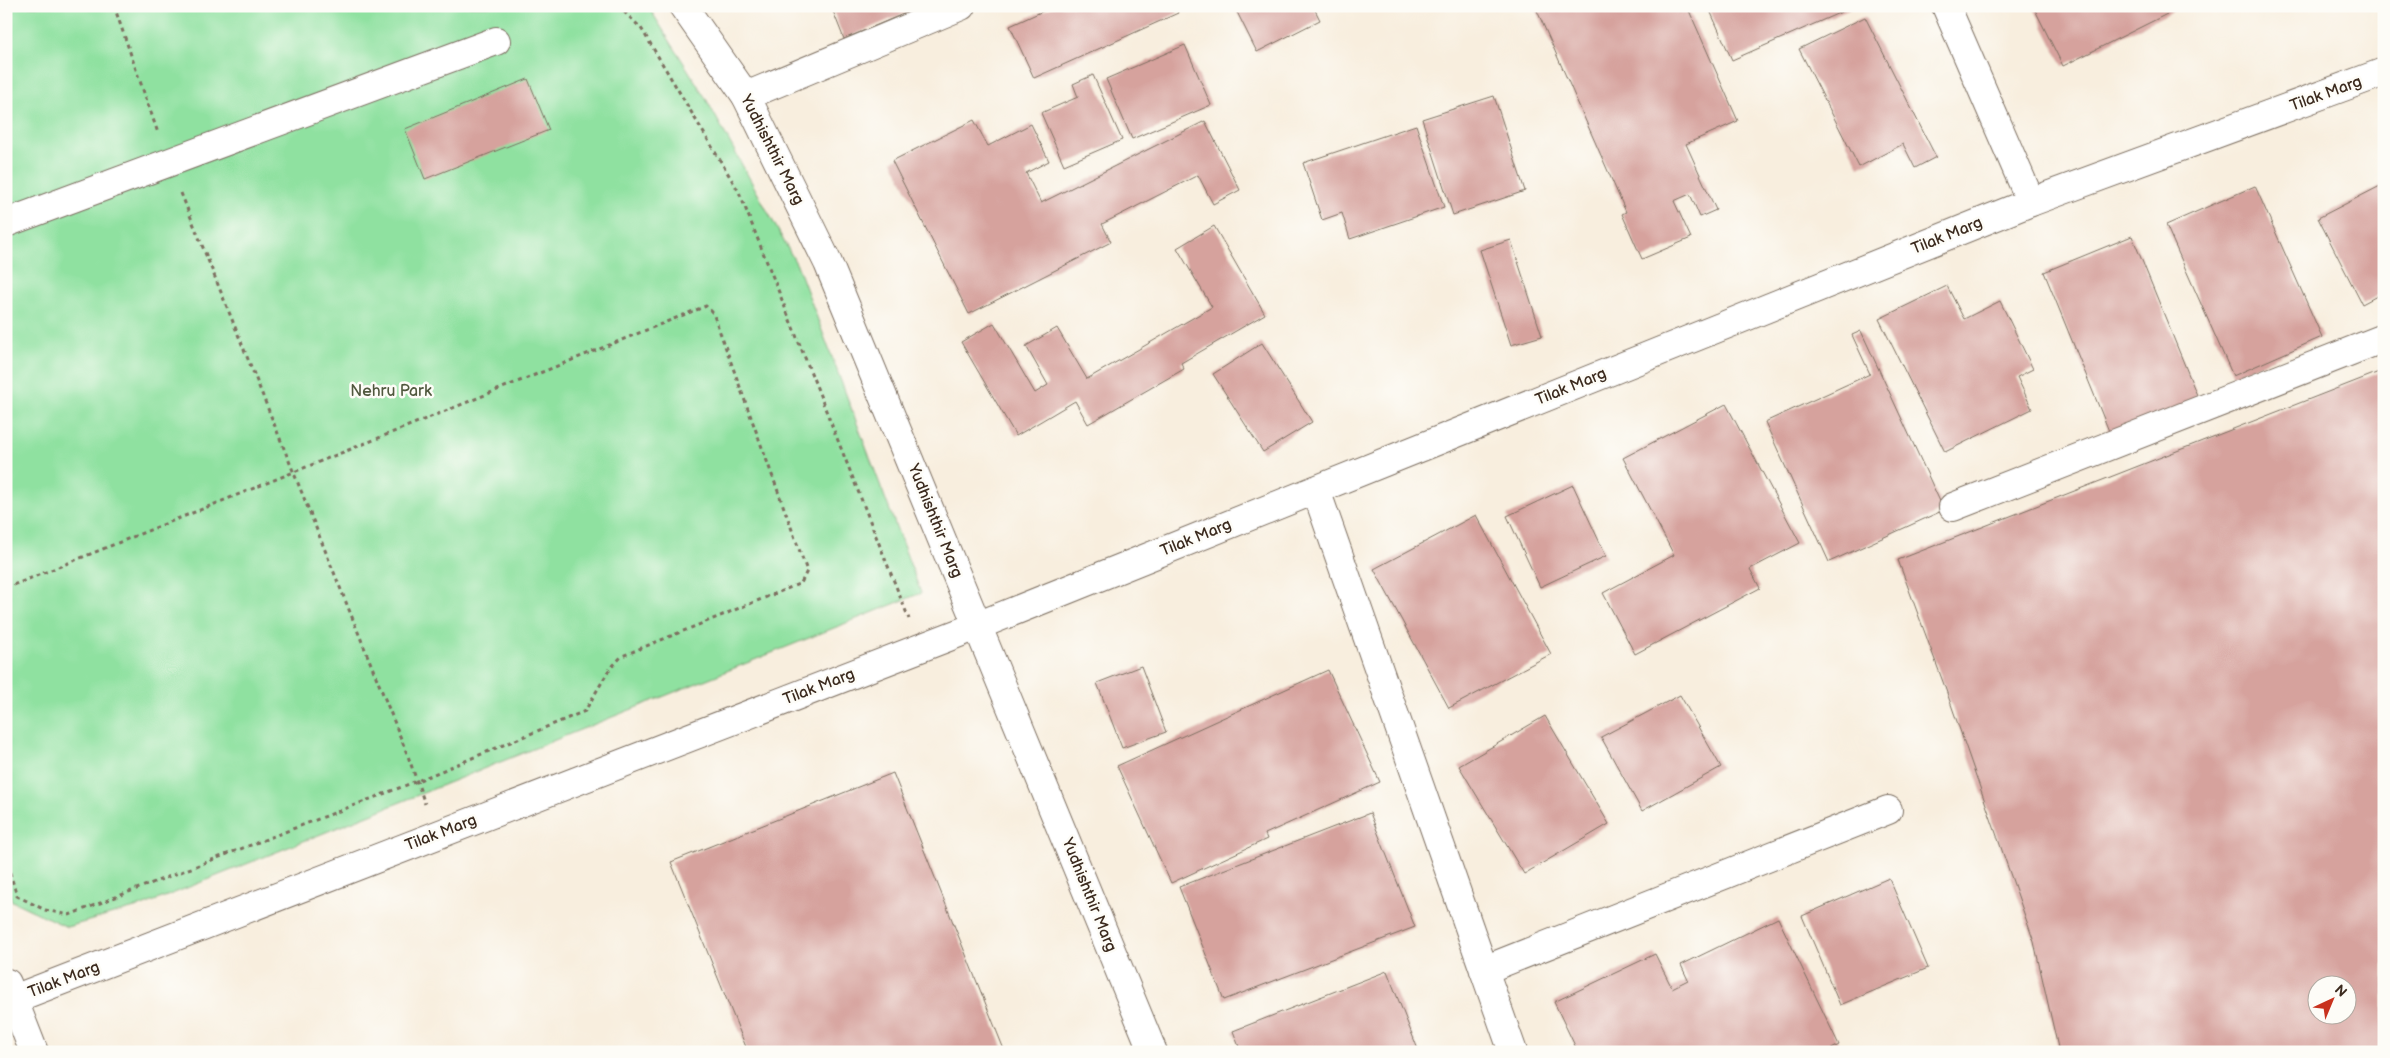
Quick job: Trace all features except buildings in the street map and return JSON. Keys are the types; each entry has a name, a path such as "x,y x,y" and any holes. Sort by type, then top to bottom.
{"street":[{"name":"Yudhishthir Marg","path":"683,6 746,96 828,263 1153,1052"},
{"path":"746,96 961,6"},
{"path":"1946,6 2031,202"},
{"path":"6,223 496,41"},
{"name":"Tilak Marg","path":"9,994 436,835 977,626 2031,202 2384,72"},
{"path":"1953,507 2384,338"},
{"path":"1316,490 1513,1052"},
{"path":"1484,970 1888,810"},
{"path":"9,994 34,1052"}],"path":[{"path":"114,6 168,163 417,781 436,835"},
{"path":"618,6 641,28 738,192 920,648"},
{"path":"6,588 706,306 713,313 807,571 801,583 622,656 609,670 585,711 417,781 69,915 45,910 17,896 6,860"}],"green space":[{"name":"Nehru Park","path":"6,6 648,6 705,97 798,267 921,593 142,906 67,927 12,901 6,885"}]}
